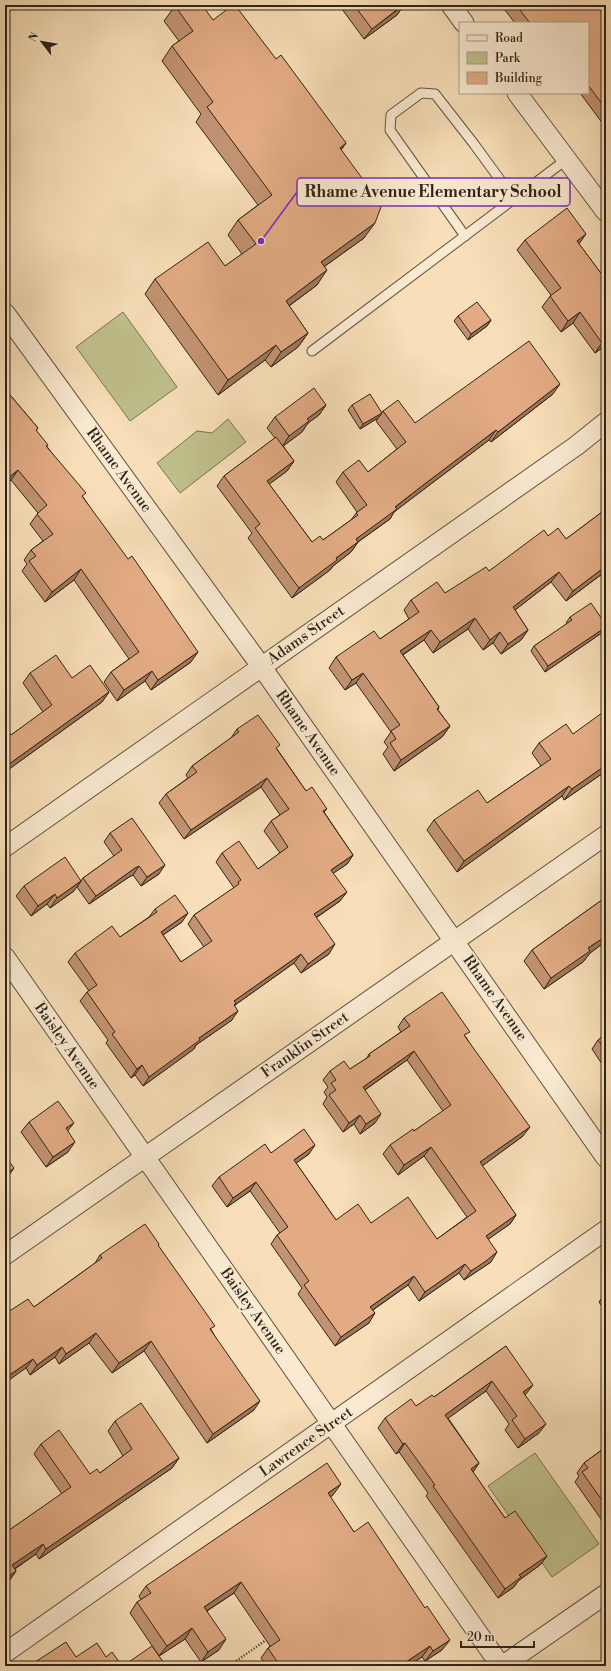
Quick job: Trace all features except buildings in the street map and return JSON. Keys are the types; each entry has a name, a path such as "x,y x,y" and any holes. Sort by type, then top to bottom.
{"street":[{"path":"451,5 463,22"},
{"path":"518,94 606,212"},
{"name":"Rhame Avenue","path":"5,313 261,666 606,1158"},
{"name":"Adams Street","path":"5,846 576,446 606,422"},
{"name":"Franklin Street","path":"5,1255 606,835"},
{"name":"Baisley Avenue","path":"5,956 501,1666"},
{"name":"Lawrence Street","path":"5,1653 606,1230"},
{"path":"501,1666 606,1594"}],"lane":[{"path":"465,236 390,130 391,115 421,93 435,94 514,199"},
{"path":"312,351 567,159"}],"path":[{"path":"229,1666 275,1634"}],"green space":[{"path":"123,312 177,387 130,421 76,347"},
{"path":"228,419 246,442 180,493 157,463 197,431 212,433"},
{"path":"535,1453 599,1544 552,1577 488,1486"}],"place":[{"name":"Rhame Avenue Elementary School","path":"261,241"}]}
